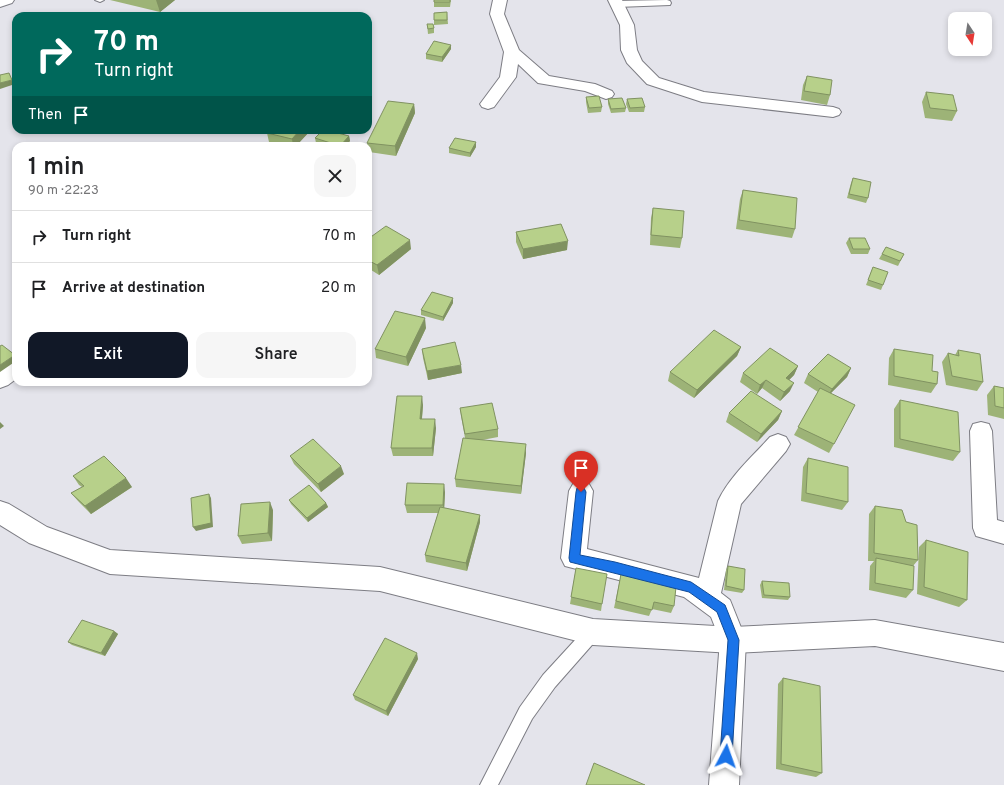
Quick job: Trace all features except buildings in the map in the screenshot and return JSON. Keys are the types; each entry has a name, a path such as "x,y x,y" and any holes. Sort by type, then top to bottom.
{"street":[{"path":"0,3 7,0"},
{"path":"500,0 497,14 512,52 544,80 589,87 606,94"},
{"path":"616,2 627,24 629,50 635,64 653,81 702,97 833,112"},
{"path":"488,104 508,77 512,52"},
{"path":"0,379 12,371"},
{"path":"981,431 985,528 1004,533"},
{"path":"707,598 730,501 737,490 778,444"},
{"path":"581,492 574,558 691,587 721,609 733,640 724,785"},
{"path":"0,512 38,535 110,562 380,579 593,632 733,640 875,633 1004,657"}],"lane":[{"path":"616,2 667,3"},
{"path":"489,785 526,713 549,681 593,632"}],"route":[{"path":"581,492 574,558 691,587 721,609 733,640 726,756"}]}
